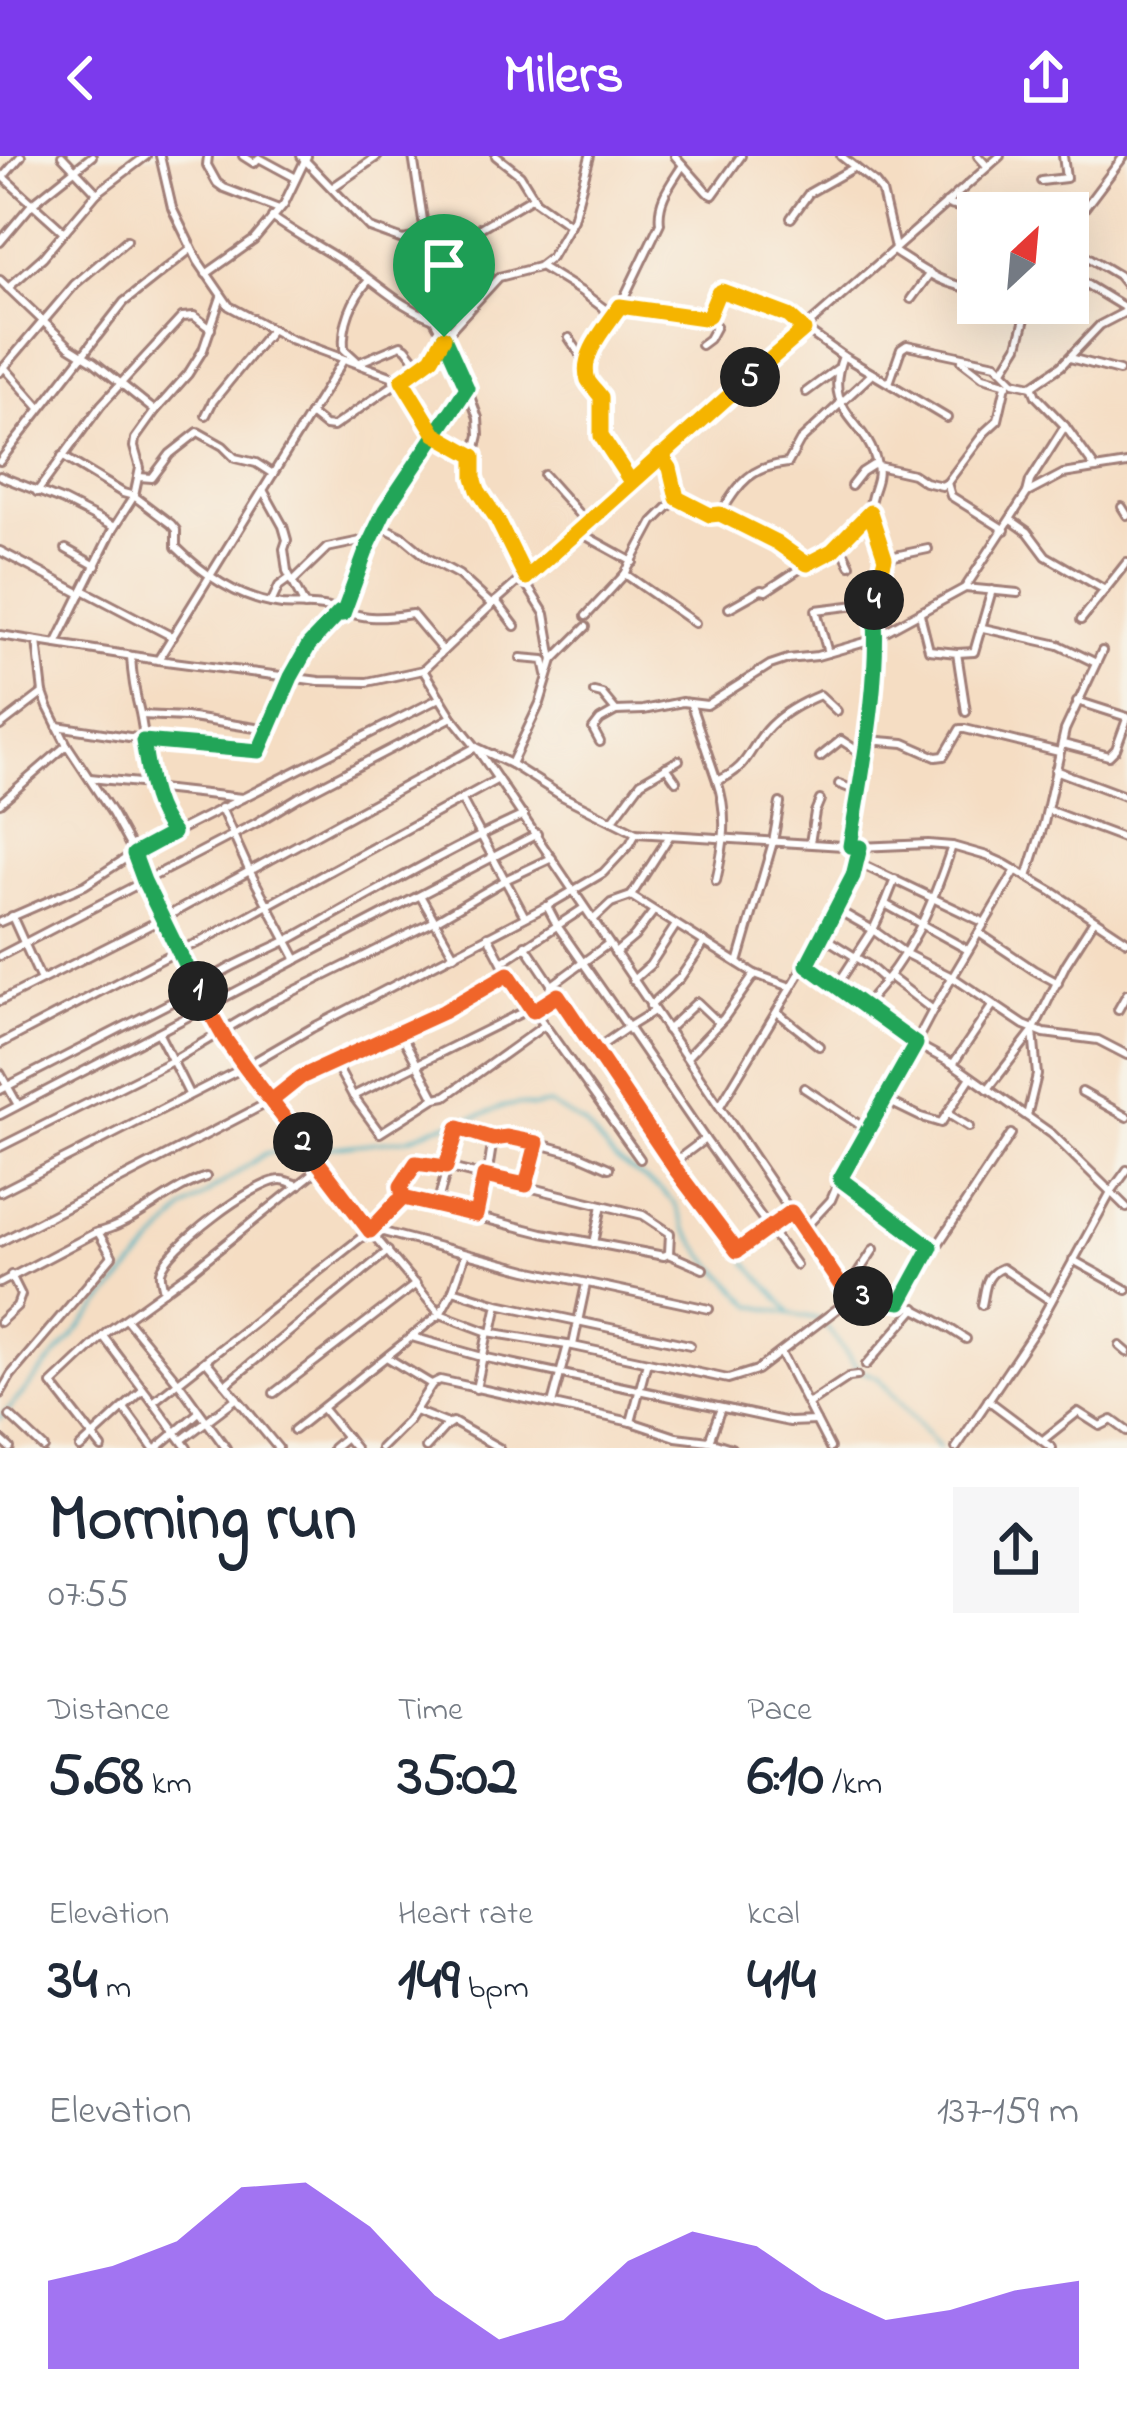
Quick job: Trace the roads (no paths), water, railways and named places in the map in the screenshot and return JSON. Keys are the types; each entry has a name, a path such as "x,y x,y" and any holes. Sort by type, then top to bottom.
{"street":[{"path":"21,156 2,178 64,232"},
{"path":"62,156 97,193"},
{"path":"0,242 33,203 92,156"},
{"path":"8,288 43,257 97,193 146,156"},
{"path":"160,156 172,208 191,249 220,297 234,310 271,330 403,379"},
{"path":"208,156 206,166 220,185 275,213 301,238 350,265 403,305 434,319"},
{"path":"243,156 255,164 259,158 296,178"},
{"path":"332,188 378,156"},
{"path":"413,156 428,252 422,287 479,423 474,477 545,614 553,661"},
{"path":"496,156 570,225"},
{"path":"310,414 333,427 435,355 444,337 500,277 540,266 555,252 570,225 590,156"},
{"path":"675,156 713,195 741,156"},
{"path":"842,156 882,192 894,249 957,285"},
{"path":"978,156 987,166"},
{"path":"0,635 332,682 368,682 424,670 1000,156"},
{"path":"1041,181 1066,178 1063,156"},
{"path":"1089,202 1124,156"},
{"path":"206,274 250,244 275,213 304,157 365,224 380,234 407,241 426,235"},
{"path":"586,363 620,306 660,223 663,196 683,165"},
{"path":"791,218 812,191 855,167"},
{"path":"480,228 534,196"},
{"path":"946,203 957,206"},
{"path":"40,408 2,370 80,279 127,240"},
{"path":"0,460 128,298 191,249"},
{"path":"1089,258 1127,286"},
{"path":"540,266 614,316"},
{"path":"910,299 930,273"},
{"path":"0,280 83,356 155,410"},
{"path":"358,363 344,349 344,335 353,302 369,280"},
{"path":"960,358 983,377 1032,386 1070,358 1100,326 1127,310 1089,286"},
{"path":"706,317 718,293 725,291 789,316 843,356 947,418"},
{"path":"56,644 134,496 139,477 134,443 205,346 220,297"},
{"path":"620,306 706,317 716,326 701,345"},
{"path":"37,492 101,405 182,317 191,315 211,329"},
{"path":"1003,370 1018,346 1024,324"},
{"path":"206,415 271,330"},
{"path":"569,338 601,397 601,436 631,482"},
{"path":"358,363 401,345 421,367"},
{"path":"851,486 868,467 914,475 934,485 947,483 998,420 1010,383 996,364 904,346 889,383"},
{"path":"729,608 828,555 870,512 878,467 871,448 841,405 836,384 843,356"},
{"path":"1070,358 1119,371"},
{"path":"158,660 344,359"},
{"path":"806,392 838,368"},
{"path":"720,514 740,483 761,467 788,463 800,441 872,374"},
{"path":"403,379 436,434 474,456"},
{"path":"1032,386 1096,469"},
{"path":"57,726 259,751 309,645 342,613 385,510 467,388"},
{"path":"600,742 595,725 616,711 712,702 778,662 877,639 965,588 1065,426"},
{"path":"139,477 152,478 170,454 197,432 235,458 273,474"},
{"path":"661,455 670,468 677,498 776,542 807,564"},
{"path":"62,456 134,496 171,524 176,530 176,547 193,564 236,591 271,603 327,608 374,620 412,614 443,651"},
{"path":"1027,493 1063,474 1127,464"},
{"path":"544,475 586,523"},
{"path":"0,476 114,527"},
{"path":"947,483 951,496 1005,530"},
{"path":"263,490 286,534 285,559 305,606"},
{"path":"586,616 625,574 653,523 677,498"},
{"path":"720,1106 807,965 857,862 859,792 877,639 873,603 885,558 870,512"},
{"path":"1011,520 1028,532 1046,556 1105,590"},
{"path":"379,525 459,575 515,626"},
{"path":"577,531 633,562"},
{"path":"271,603 279,586 328,548 372,538"},
{"path":"840,544 850,565"},
{"path":"66,549 95,566"},
{"path":"885,558 928,549"},
{"path":"0,551 172,637"},
{"path":"1081,620 1127,562"},
{"path":"625,574 695,623"},
{"path":"965,588 1018,593"},
{"path":"920,614 929,650 974,652 992,590"},
{"path":"828,653 815,610 873,603"},
{"path":"512,764 553,661 586,627"},
{"path":"982,628 1059,645 1096,664"},
{"path":"37,641 43,693 57,726 134,854 207,1009 245,1067 440,1314 490,1332 728,1379 757,1370 782,1354 848,1296 874,1250"},
{"path":"1027,878 1061,748 1102,651"},
{"path":"957,653 966,712"},
{"path":"131,656 150,786 173,833"},
{"path":"521,658 544,660 547,674"},
{"path":"424,670 848,1296"},
{"path":"594,692 602,694 616,711"},
{"path":"0,726 43,693"},
{"path":"717,781 744,765 768,727 798,706 820,694 837,711"},
{"path":"0,922 85,885 173,833 441,697"},
{"path":"867,740 904,742 936,758 944,756 955,735 965,729 1109,756 1127,718 1077,701"},
{"path":"691,704 722,795 725,840 716,881"},
{"path":"140,715 268,730"},
{"path":"0,956 452,717"},
{"path":"820,757 841,740 864,755"},
{"path":"0,803 68,745"},
{"path":"476,747 636,833 855,847 928,844 988,856 1127,941"},
{"path":"0,1001 162,919 476,747"},
{"path":"611,822 641,782 679,760"},
{"path":"666,766 676,781"},
{"path":"1055,770 1127,797"},
{"path":"90,778 244,798"},
{"path":"0,1044 200,942 498,779"},
{"path":"839,784 859,792"},
{"path":"462,800 525,917"},
{"path":"810,843 820,800"},
{"path":"738,963 780,803"},
{"path":"221,808 297,960"},
{"path":"1047,809 1123,838"},
{"path":"3,1089 524,815"},
{"path":"0,1192 547,907 603,873 636,833"},
{"path":"0,1114 537,835"},
{"path":"593,920 611,903 631,896 669,837"},
{"path":"864,1006 924,924 952,846"},
{"path":"0,1148 551,858"},
{"path":"857,862 983,922"},
{"path":"803,1230 831,1200 933,1010 1016,870"},
{"path":"836,987 873,929 895,879"},
{"path":"631,896 755,974 793,988"},
{"path":"421,897 454,955"},
{"path":"885,904 968,950"},
{"path":"547,907 796,1264"},
{"path":"502,962 585,908"},
{"path":"836,909 1033,1030 1089,1038 1127,1055"},
{"path":"614,954 634,938 653,912"},
{"path":"12,916 41,980"},
{"path":"988,1089 1033,1030 1094,919"},
{"path":"633,980 650,965 676,925"},
{"path":"979,933 1058,983"},
{"path":"488,936 532,1010 640,1159"},
{"path":"822,936 933,1010"},
{"path":"595,1050 652,1008 705,942"},
{"path":"551,986 608,944"},
{"path":"525,945 672,1164 737,1251 791,1212"},
{"path":"807,965 1067,1147 1127,1208"},
{"path":"0,1242 271,1101 301,1077 443,1012 508,974"},
{"path":"686,1057 719,1023 755,974"},
{"path":"1118,1010 1127,994"},
{"path":"353,1096 558,995"},
{"path":"667,1030 697,1003 719,1023"},
{"path":"953,1064 992,1005"},
{"path":"777,1012 819,1046"},
{"path":"334,1061 380,1133 477,1076 543,1026"},
{"path":"399,1030 435,1098"},
{"path":"1027,1117 1037,1076 1033,1030"},
{"path":"158,1034 189,1094"},
{"path":"0,1073 3,1089 18,1106"},
{"path":"886,1100 943,1122 971,1078"},
{"path":"804,1088 869,1131"},
{"path":"1082,1092 1127,1118"},
{"path":"948,1114 969,1127"},
{"path":"437,1205 458,1128 493,1139 537,1143 609,1168"},
{"path":"901,1302 931,1247 940,1243 1011,1134"},
{"path":"476,1215 493,1139"},
{"path":"672,1164 705,1139"},
{"path":"526,1185 537,1143"},
{"path":"403,1198 401,1186 416,1163 446,1167 643,1214 670,1233 668,1254"},
{"path":"102,1448 52,1384 126,1318 322,1166"},
{"path":"956,1448 1051,1301 1127,1170"},
{"path":"0,1283 206,1178"},
{"path":"840,1179 931,1247"},
{"path":"164,1291 164,1265 202,1225 259,1187 280,1180 299,1185"},
{"path":"153,1402 371,1230 403,1198"},
{"path":"403,1198 593,1244 668,1254 703,1269"},
{"path":"593,1244 602,1205"},
{"path":"371,1230 710,1310"},
{"path":"0,1394 112,1256 98,1232"},
{"path":"226,1384 388,1251"},
{"path":"294,1430 440,1314 465,1255"},
{"path":"1073,1260 1127,1290"},
{"path":"982,1305 985,1283 1002,1268 1051,1301"},
{"path":"0,1322 21,1295 11,1275"},
{"path":"274,1393 416,1284"},
{"path":"552,1404 586,1284"},
{"path":"453,1290 690,1345"},
{"path":"848,1296 901,1302 966,1339"},
{"path":"476,1389 498,1304"},
{"path":"866,1365 916,1308"},
{"path":"126,1318 226,1448"},
{"path":"104,1336 184,1444 238,1398"},
{"path":"412,1337 482,1357 789,1423 816,1421"},
{"path":"782,1354 830,1448"},
{"path":"388,1358 432,1384"},
{"path":"206,1361 278,1448"},
{"path":"631,1422 647,1361"},
{"path":"808,1404 857,1376"},
{"path":"381,1448 440,1380 731,1448"},
{"path":"80,1448 143,1390"},
{"path":"988,1400 1052,1448"},
{"path":"124,1408 155,1448 199,1412"},
{"path":"323,1408 355,1448"},
{"path":"710,1441 721,1408"},
{"path":"415,1411 448,1424"},
{"path":"1043,1439 1078,1412 1100,1426 1112,1420 1127,1431"},
{"path":"10,1416 44,1448"},
{"path":"426,1448 453,1422 501,1447"},
{"path":"333,1448 346,1437"},
{"path":"0,1439 10,1448"},
{"path":"482,1448 487,1439"}],"waterway":[{"path":"318,1149 407,1139 501,1107 549,1104 584,1124 615,1160 661,1190 675,1204 704,1255 753,1306 819,1319"},
{"path":"0,1419 185,1209 266,1153 305,1150"},
{"path":"746,1262 789,1310"},
{"path":"826,1326 859,1370 877,1377 939,1448"}]}
